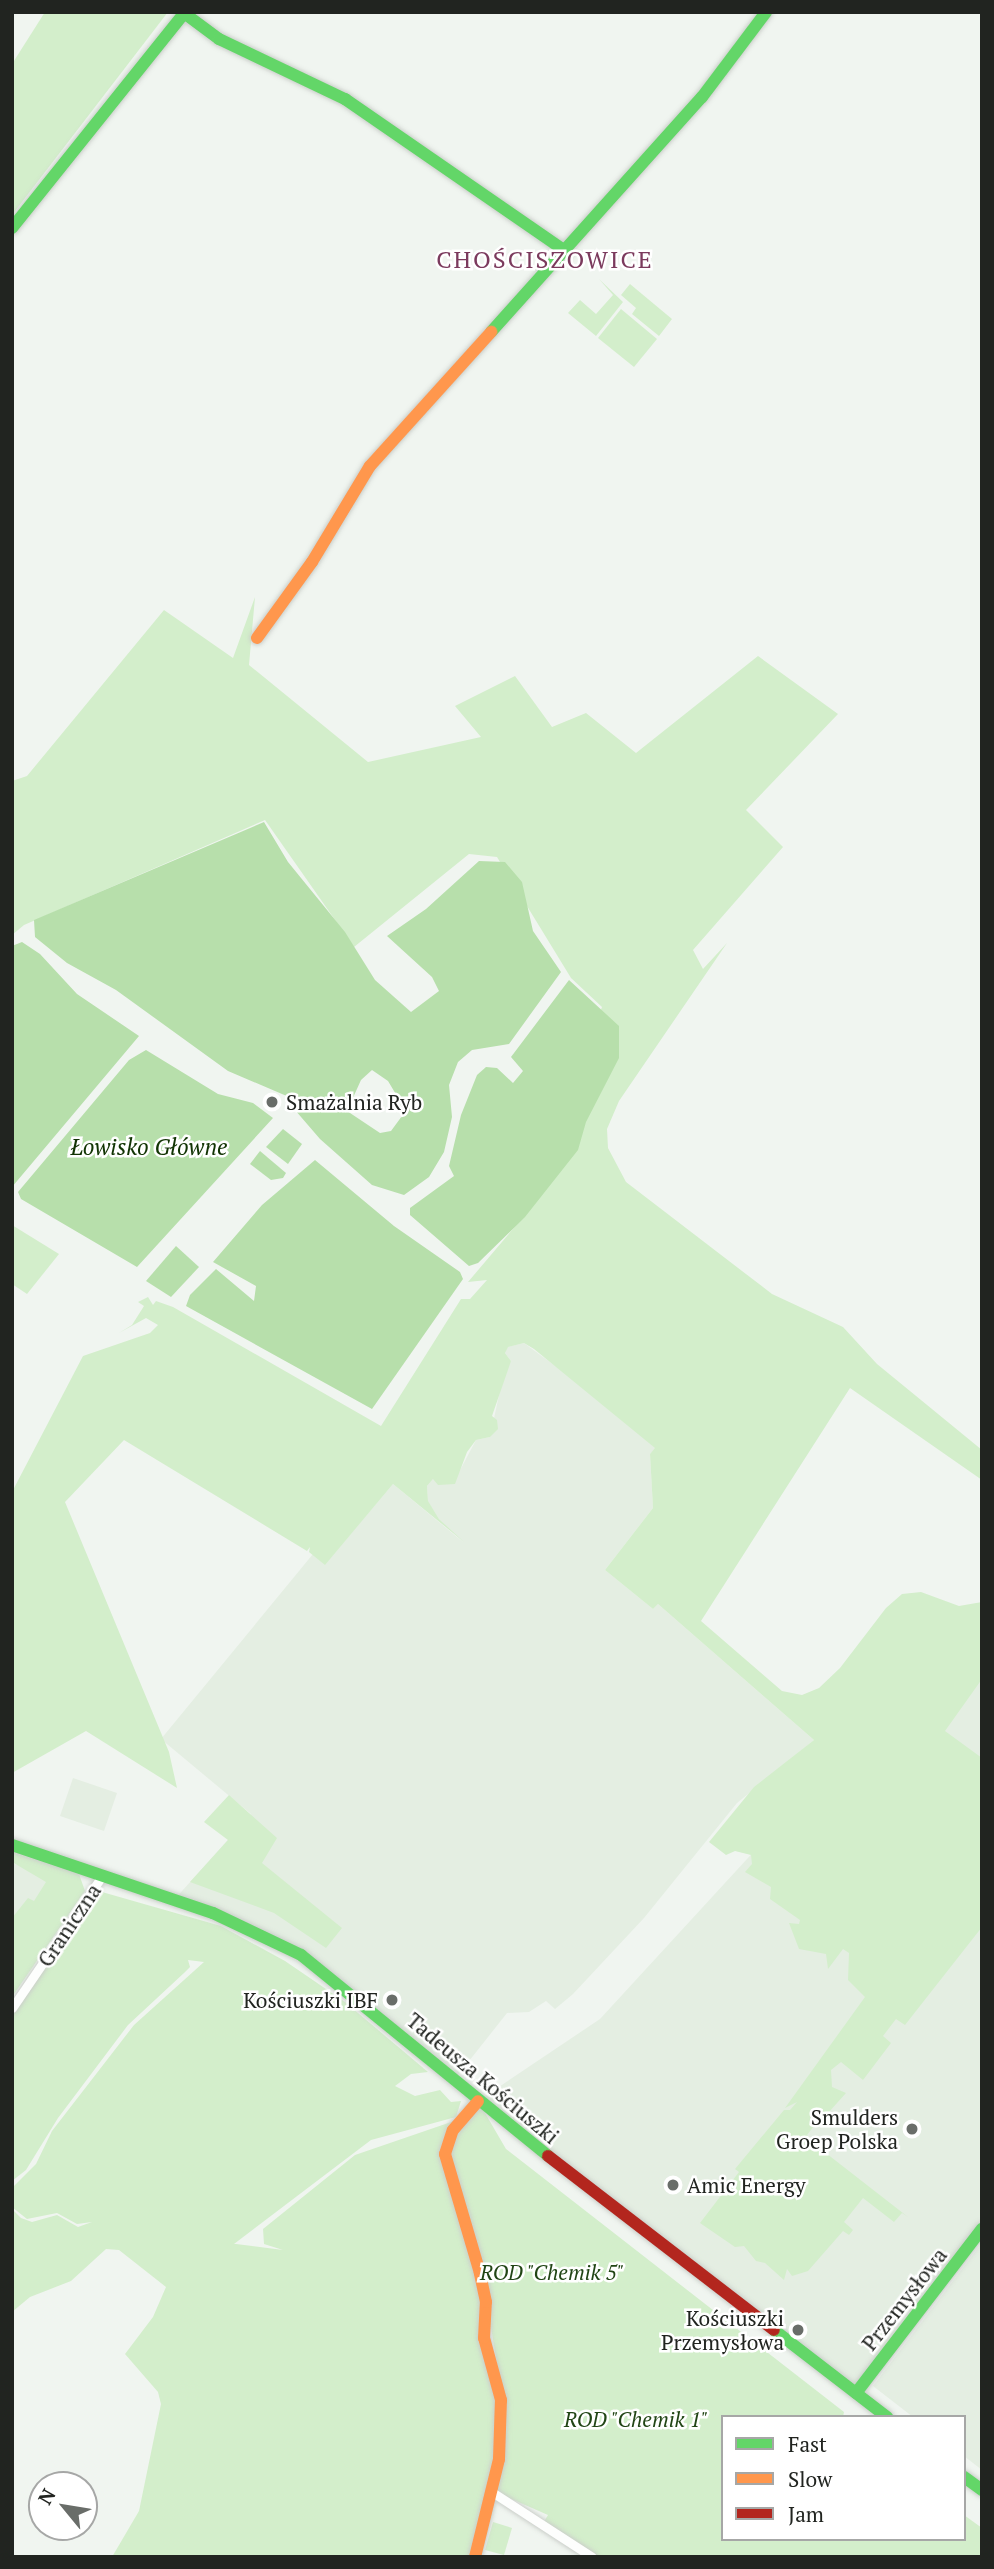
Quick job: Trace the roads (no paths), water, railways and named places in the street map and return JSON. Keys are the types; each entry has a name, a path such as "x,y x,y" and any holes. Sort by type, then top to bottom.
{"street":[{"path":"257,638 312,562 370,466 567,252 702,97 766,12"},
{"path":"12,228 184,13 219,39 345,99 567,252"},
{"name":"Tadeusza Kościuszki","path":"12,1845 213,1913 301,1955 478,2101 884,2415"},
{"name":"Graniczna","path":"12,2008 102,1876"},
{"path":"475,2557 492,2492 502,2436 500,2386 485,2338 486,2306 480,2273 446,2154 453,2130 478,2101"},
{"name":"Przemysłowa","path":"856,2393 982,2229"},
{"path":"966,2478 982,2490"},
{"path":"492,2492 592,2557"}],"water":[{"path":"264,822 288,862 345,932 375,980 411,1012 439,991 432,977 387,936 426,909 479,861 505,862 522,882 533,931 561,972 509,1044 472,1050 458,1062 449,1085 452,1117 444,1152 429,1177 404,1195 372,1185 320,1139 295,1110 296,1100 228,1071 116,990 67,963 35,937 34,920","holes":["372,1070 388,1081 400,1101 402,1116 391,1131 380,1133 347,1111 361,1080"]},
{"path":"22,942 40,954 77,994 139,1036 12,1187 12,946"},
{"path":"569,980 619,1026 619,1058 586,1122 578,1150 525,1217 478,1263 469,1266 410,1215 410,1208 454,1176 449,1166 461,1115 477,1075 486,1067 497,1068 513,1083 523,1071 511,1057"},
{"name":"Łowisko Główne","path":"146,1050 218,1094 253,1103 273,1118 137,1267 21,1199 18,1192 129,1060"},
{"path":"283,1129 302,1144 288,1164 266,1147"},
{"path":"260,1151 286,1173 283,1178 271,1180 250,1164"},
{"path":"315,1160 394,1226 460,1272 463,1279 372,1409 186,1306 190,1295 216,1269 254,1301 256,1286 213,1262 262,1205"},
{"path":"176,1246 199,1267 171,1297 146,1281"}],"place":[{"name":"Smażalnia Ryb","path":"272,1102"},
{"name":"Kościuszki IBF","path":"392,2000"},
{"name":"Smulders Groep Polska","path":"912,2129"},
{"name":"Amic Energy","path":"673,2185"},
{"name":"Kościuszki Przemysłowa","path":"798,2330"}],"district":[{"name":"CHOŚCISZOWICE","path":"545,260"}],"park label":[{"name":"ROD \"Chemik 5\"","path":"552,2272"},
{"name":"ROD \"Chemik 1\"","path":"636,2419"}]}
